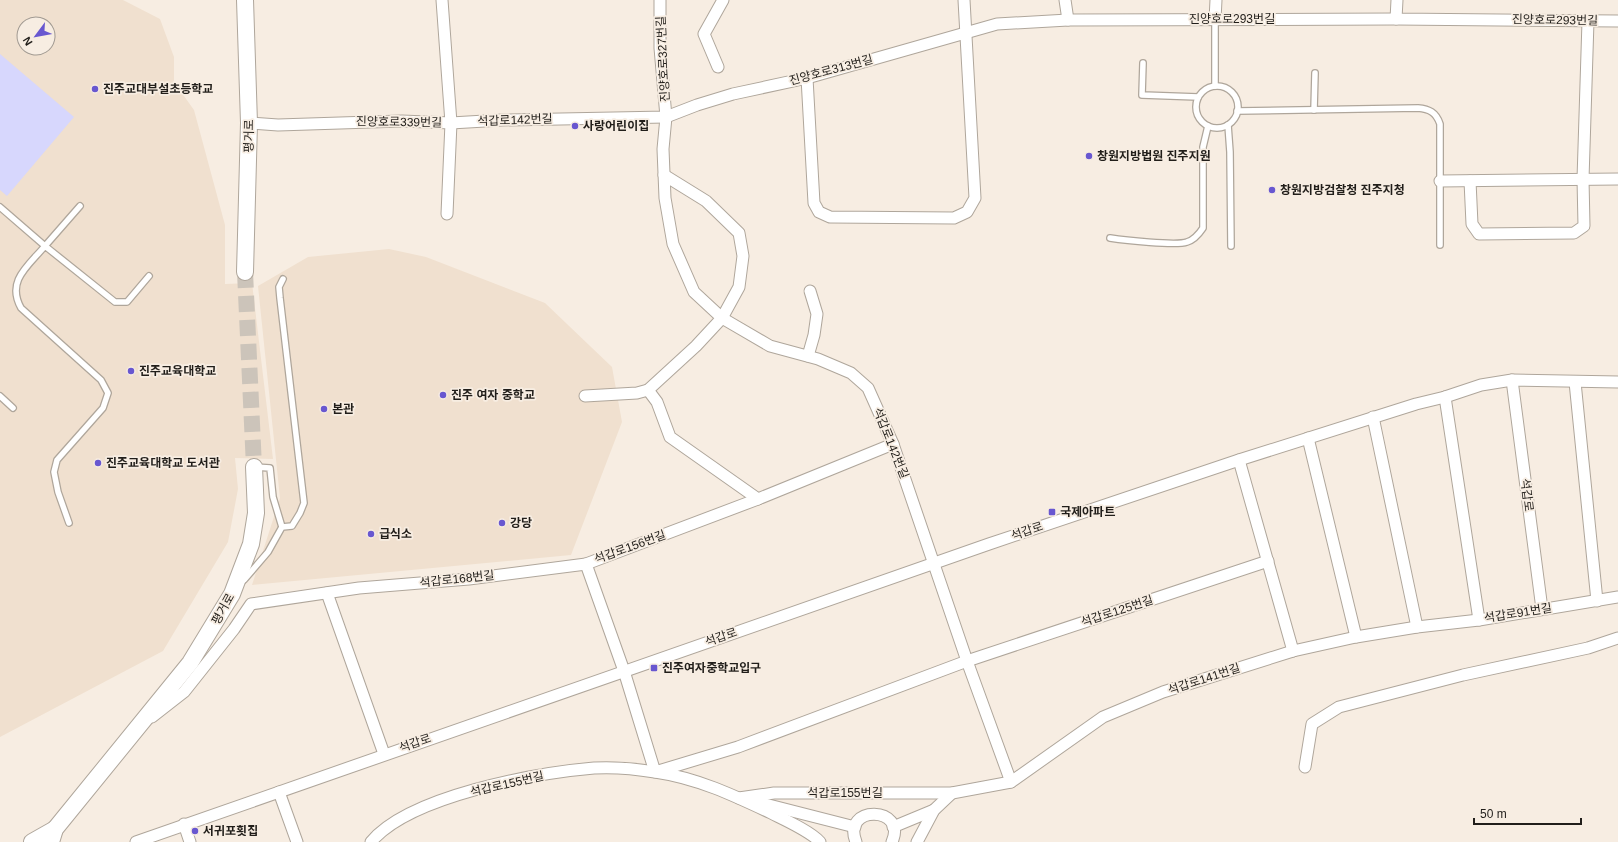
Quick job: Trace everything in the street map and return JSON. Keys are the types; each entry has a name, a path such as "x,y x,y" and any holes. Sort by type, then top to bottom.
{"street":[{"name":"평거로","path":"245,0 249,123 245,272"},
{"name":"진양호로339번길","path":"249,123 278,125 402,121 451,123 442,0"},
{"name":"진양호로327번길","path":"660,0 660,48 666,117"},
{"path":"718,67 704,34 723,0"},
{"path":"807,78 814,203 819,212 830,217 954,218 967,212 975,198 964,0"},
{"path":"1065,0 1068,20"},
{"path":"1215,20 1216,0"},
{"path":"1396,19 1397,0"},
{"name":"진양호로293번길","path":"965,32 997,24 1068,20 1396,19 1618,21"},
{"path":"1470,181 1472,224 1479,234 1574,232 1584,226 1583,179 1588,20"},
{"name":"진양호로313번길","path":"666,117 697,105 733,94 807,78 965,32"},
{"name":"석갑로142번길","path":"451,123 502,120 666,117 663,149 665,198 673,244 694,292 722,318 770,346 808,356 851,373 868,388 893,444 933,564"},
{"path":"447,214 451,123"},
{"path":"585,396 637,393 648,390 696,346 722,318 739,287 742,256 739,233 706,201 664,176"},
{"path":"1440,181 1618,179"},
{"path":"808,356 814,335 817,314 810,291"},
{"name":"석갑로","path":"1512,380 1542,609"},
{"name":"석갑로","path":"136,842 384,754 933,564 1239,460 1372,417 1481,385 1512,380 1618,382"},
{"path":"1575,382 1597,601"},
{"path":"648,390 657,402 670,437 758,499"},
{"path":"1444,397 1479,620"},
{"path":"1372,417 1417,626"},
{"path":"1308,438 1356,637"},
{"name":"석갑로156번길","path":"624,671 586,564 758,499 893,444"},
{"path":"1239,460 1293,651"},
{"name":"평거로","path":"53,836 190,663 232,594 251,544 256,513 254,467"},
{"name":"석갑로125번길","path":"967,661 1268,561"},
{"name":"석갑로168번길","path":"251,604 359,588 469,579 586,564"},
{"path":"933,564 1011,782"},
{"path":"327,593 384,754"},
{"name":"석갑로91번길","path":"1417,626 1479,620 1618,597"},
{"name":"평거로","path":"137,728 184,692 234,629 251,604"},
{"name":"석갑로141번길","path":"952,793 1011,782 1103,717 1163,692 1293,651 1356,637 1417,626"},
{"path":"1305,767 1312,724 1339,707 1463,675 1588,648 1618,638"},
{"name":"석갑로155번길","path":"655,772 738,747 967,661"},
{"path":"624,671 655,772"},
{"name":"석갑로155번길","path":"371,842 393,824 415,811 448,798 490,786 540,775 596,768 655,772 701,782 739,798 783,820 820,842"},
{"path":"279,792 297,842"},
{"name":"석갑로155번길","path":"739,798 774,793 952,793"},
{"path":"917,842 934,810 952,793"},
{"path":"739,798 855,827"},
{"path":"893,826 934,810"},
{"path":"856,842 855,827 862,817 874,813 885,817 893,826 894,833 892,842"},
{"path":"184,824 190,842"},
{"path":"32,842 53,836"}],"lane":[{"path":"1215,20 1215,86"},
{"path":"1143,63 1142,95 1198,97"},
{"path":"1314,110 1315,73"},
{"path":"1215,86 1222,87 1233,94 1237,100 1237,111 1233,120 1228,125 1221,128 1208,126 1202,122 1196,110 1198,97 1203,91 1215,86"},
{"path":"1237,111 1418,108 1427,109 1433,112 1440,124 1440,245"},
{"path":"1228,125 1230,152 1231,246"},
{"path":"1110,238 1131,241 1186,243 1197,236 1203,228 1203,147 1208,126"},
{"path":"69,523 58,492 54,472 57,460 103,408 108,394 100,380 21,308 16,299 16,281 80,206"},
{"path":"0,207 45,246 115,302 127,302 149,276"},
{"path":"282,527 292,526 304,503 280,298 279,287 283,279"},
{"path":"0,396 13,408"},
{"path":"232,594 268,552 282,527 273,497 270,468 254,467"}],"shaded area":[{"name":"진주교육대학교","path":"0,0 123,0 160,19 174,57 174,82 194,110 225,225 225,284 252,283 273,459 235,458 238,489 228,542 163,651 0,737"},
{"path":"0,54 74,117 7,196 0,190"},
{"name":"진주 여자 중학교","path":"389,249 426,257 545,303 612,367 622,422 571,555 252,585 280,498 258,286 308,257"}],"tunnel":[{"path":"245,272 254,467"}],"place":[{"name":"진주교대부설초등학교","path":"95,89"},
{"name":"사랑어린이집","path":"575,126"},
{"name":"창원지방법원 진주지원","path":"1089,156"},
{"name":"창원지방검찰청 진주지청","path":"1272,190"},
{"name":"진주교육대학교","path":"131,371"},
{"name":"진주 여자 중학교","path":"443,395"},
{"name":"본관","path":"324,409"},
{"name":"진주교육대학교 도서관","path":"98,463"},
{"name":"국제아파트","path":"1052,512"},
{"name":"강당","path":"502,523"},
{"name":"급식소","path":"371,534"},
{"name":"진주여자중학교입구","path":"654,668"},
{"name":"서귀포횟집","path":"195,831"}]}
